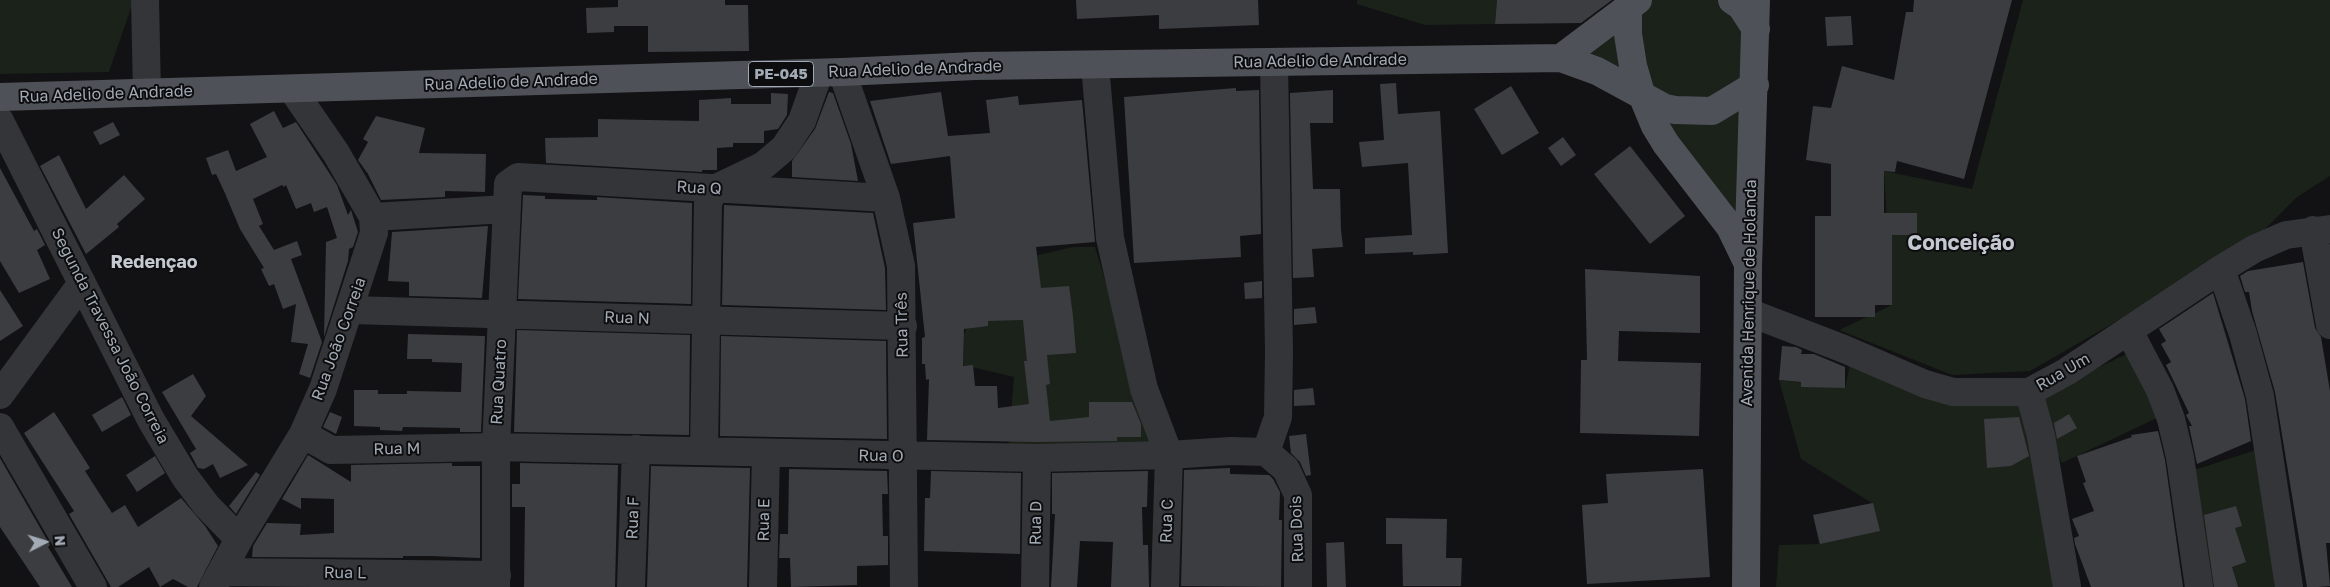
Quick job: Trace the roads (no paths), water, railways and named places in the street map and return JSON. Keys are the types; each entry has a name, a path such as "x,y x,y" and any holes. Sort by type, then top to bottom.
{"main road":[{"path":"1732,0 1744,11 1756,28"},
{"name":"Avenida Henrique de Holanda","path":"1746,587 1748,266 1755,85 1756,0"},
{"path":"1561,58 1599,31 1633,1"},
{"path":"1633,1 1628,34 1634,66 1655,126 1666,144 1730,227 1748,266"},
{"name":"Rua Adelio de Andrade","path":"0,97 831,73 976,66 1561,58"},
{"path":"1561,58 1605,75 1665,108 1703,112 1721,107 1755,85"}],"street":[{"path":"145,0 147,93"},
{"path":"1266,452 1278,417 1274,62"},
{"path":"1095,64 1110,238 1144,389 1169,455"},
{"path":"704,451 708,203 714,189 764,165 784,148 831,73"},
{"name":"Rua Três","path":"831,73 886,198 901,266 904,587"},
{"path":"292,89 336,153 373,217 506,209"},
{"name":"Segunda Travessa João Correia","path":"0,121 151,420 180,469 206,505 239,539"},
{"name":"Rua Q","path":"512,180 518,177 886,198"},
{"name":"Rua Quatro","path":"497,581 496,447 506,209 508,184 512,180"},
{"name":"Rua João Correia","path":"218,580 239,539 303,434 323,389 372,244 374,233 373,217"},
{"path":"2321,230 2330,325"},
{"name":"Rua Um","path":"1748,312 1844,349 1925,384 1953,392 2029,392 2066,372 2129,332 2221,269 2254,249 2286,235 2321,230"},
{"path":"2221,269 2243,334 2260,396 2289,587"},
{"path":"0,395 82,283"},
{"name":"Rua N","path":"350,310 903,326"},
{"path":"2129,332 2160,390 2171,419 2180,457 2199,587"},
{"path":"2029,392 2041,436 2067,587"},
{"path":"0,427 94,587"},
{"name":"Rua M","path":"303,434 331,450 496,447"},
{"name":"Rua O","path":"496,447 902,457 1037,458 1169,455 1230,451 1266,452"},
{"name":"Rua F","path":"631,587 636,449"},
{"name":"Rua Dois","path":"1266,452 1286,469 1298,495 1298,587"},
{"name":"Rua E","path":"763,587 766,453"},
{"name":"Rua C","path":"1166,587 1169,455"},
{"name":"Rua D","path":"1035,587 1037,458"},
{"name":"Rua L","path":"218,580 497,581"}],"district":[{"name":"Conceição","path":"1961,243"},
{"name":"Redençao","path":"154,262"}]}
